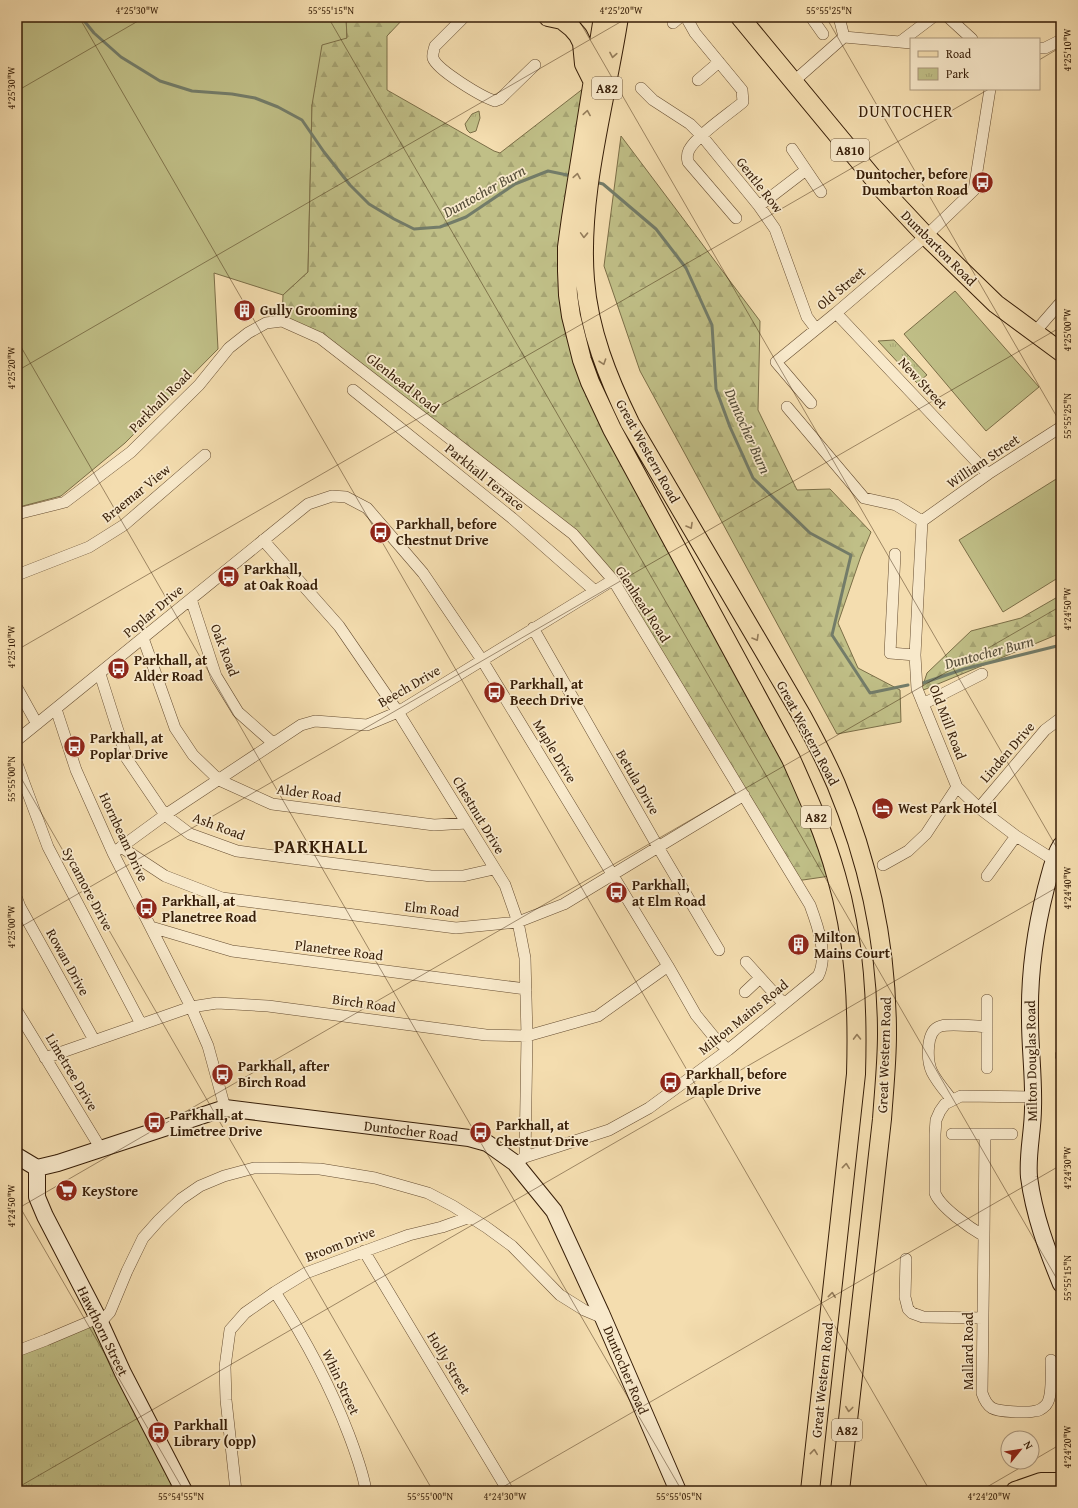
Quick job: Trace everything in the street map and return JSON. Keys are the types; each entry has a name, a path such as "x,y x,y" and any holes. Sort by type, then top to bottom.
{"main road":[{"name":"Great Western Road","path":"587,157 592,81 603,17"},
{"name":"Great Western Road","path":"619,17 587,157 581,195 567,247 568,295 576,338 590,382 612,429 791,759 819,824 836,875 851,945 856,1012 856,1074 810,1491"},
{"name":"Dumbarton Road","path":"740,17 883,190 926,236 996,304 1061,352"},
{"path":"560,18 572,28 582,42 584,64 592,81"},
{"name":"Great Western Road","path":"581,195 585,281 591,322 610,382 630,423 802,716 823,756 857,839 866,871 876,918 885,989 887,1034 886,1073 880,1142 840,1491"},
{"name":"Milton Douglas Road","path":"1061,845 1054,860 1044,897 1036,936 1030,982 1033,1097 1029,1162 1031,1186 1038,1220 1061,1284"},
{"name":"Duntocher Road","path":"37,1168 58,1164 225,1108 469,1138 487,1143 520,1160 554,1211 603,1318 678,1491"},
{"path":"17,1156 37,1168"},
{"name":"Hawthorn Street","path":"37,1168 37,1196 54,1234 184,1491"},
{"path":"1015,1491 1041,1482 1061,1482"}],"street":[{"path":"464,17 435,46 433,52 433,57 436,64 455,79 495,101 500,99 536,65"},
{"path":"686,17 695,33 742,90 743,102 702,136 689,149 687,155 688,162 736,218"},
{"path":"810,17 823,34"},
{"path":"839,17 844,37"},
{"path":"900,42 933,17"},
{"path":"948,17 971,38"},
{"path":"793,82 844,37 910,43"},
{"path":"1040,48 1045,48 1061,40"},
{"path":"698,80 719,62"},
{"name":"Gentle Row","path":"641,88 653,100 690,124 702,136 759,206 775,229 787,258 807,317 816,329"},
{"name":"Old Street","path":"811,403 776,362 926,236 974,190 990,90"},
{"path":"792,149 821,192"},
{"path":"759,206 806,170"},
{"path":"1034,333 1061,302"},
{"name":"New Street","path":"836,313 988,474"},
{"name":"Parkhall Road","path":"17,514 65,502 130,452 199,385 229,348 248,333 266,323 282,321 320,338"},
{"name":"Glenhead Road","path":"320,338 573,534 613,580 810,905 816,921 822,952 818,976"},
{"name":"Parkhall Terrace","path":"353,390 512,518 595,591"},
{"path":"787,407 864,498 896,505 922,521"},
{"name":"William Street","path":"922,521 988,474 1061,427"},
{"name":"Braemar View","path":"17,575 89,547 124,526 205,455"},
{"name":"Maple Drive","path":"308,504 332,496 346,497 367,508 423,573 482,660 668,966 696,1015 714,1037 728,1050"},
{"name":"Poplar Drive","path":"17,740 308,504"},
{"name":"Old Mill Road","path":"922,521 916,655 917,689 957,786 979,808 1016,836 1054,860"},
{"name":"Chestnut Drive","path":"263,540 339,626 398,712 505,885 518,922 526,958 526,1036 520,1160"},
{"path":"895,554 890,654 916,655"},
{"name":"Beech Drive","path":"117,850 165,815 301,725 315,721 367,725 398,712 613,580"},
{"name":"Oak Road","path":"191,599 216,676 238,712 273,743"},
{"name":"Betula Drive","path":"533,628 658,847 719,950"},
{"name":"Alder Road","path":"143,638 175,728 193,755 219,780 272,804 434,825 467,823"},
{"name":"Ash Road","path":"100,674 126,759 165,815 190,834 237,851 431,876 463,876 494,869"},
{"path":"923,704 982,674"},
{"path":"17,688 37,724"},
{"name":"Hornbeam Drive","path":"56,709 76,770 117,850 151,927 191,1007 208,1046 225,1108"},
{"name":"Linden Drive","path":"979,808 1045,730 1061,718"},
{"name":"Sycamore Drive","path":"17,764 48,847 141,1024"},
{"path":"883,865 908,851 926,834 957,786"},
{"name":"Elm Road","path":"117,850 165,876 222,898 456,928 518,922 564,904 744,795"},
{"path":"987,876 1016,836"},
{"name":"Rowan Drive","path":"17,899 20,907 94,1040"},
{"name":"Planetree Road","path":"151,927 232,951 526,989"},
{"path":"746,962 783,1003"},
{"name":"Birch Road","path":"45,1058 191,1007 217,1003 268,1006 486,1035 526,1036 598,1016 668,966"},
{"name":"Milton Mains Road","path":"520,1160 609,1130 649,1108 728,1050 783,1003 818,976"},
{"path":"745,992 760,978"},
{"path":"987,1000 987,1068"},
{"name":"Limetree Drive","path":"17,1011 101,1149"},
{"path":"952,1100 936,1079 930,1065 929,1037 932,1032 941,1026 987,1027"},
{"path":"984,1236 946,1208 936,1197 936,1120 945,1104 961,1096 1033,1097"},
{"path":"952,1134 1012,1134"},
{"name":"Mallard Road","path":"985,1134 982,1393 987,1404 998,1410 1034,1412 1046,1405 1050,1393 1051,1360"},
{"path":"17,1351 99,1321 110,1312 143,1238 159,1220 181,1199 200,1186 224,1176 254,1168 320,1169 375,1178 428,1193 486,1227 512,1246 560,1295 584,1310 603,1318"},
{"name":"Broom Drive","path":"236,1491 226,1400 225,1367 230,1330 245,1313 306,1273 409,1235 442,1227 470,1217"},
{"name":"Holly Street","path":"364,1251 508,1491"},
{"path":"906,1259 905,1297 908,1309 912,1313 923,1317 983,1318"},
{"name":"Whin Street","path":"275,1292 314,1359 340,1412 358,1458 366,1491"}],"green space":[{"path":"17,17 346,17 347,38 312,105 308,272 283,295 214,273 218,349 125,443 61,496 19,507 17,507"},
{"path":"346,17 405,17 387,36 387,90 500,153 593,81 571,218 582,360 791,759 837,875 796,881 613,580 573,534 320,338 282,321 283,295 308,272 312,105 322,45 347,38"},
{"path":"479,111 480,118 476,131 470,133 465,124 472,114"},
{"path":"621,136 760,321 758,410 797,490 830,489 871,532 861,556 838,623 858,668 900,690 901,722 837,734 640,371 604,266"},
{"path":"955,291 1039,387 986,431 904,334"},
{"path":"894,340 927,375 917,383 878,341"},
{"path":"1061,476 1061,576 1003,612 959,540"},
{"path":"1061,595 1061,633 921,691 927,673 971,631 1021,618"},
{"path":"98,1318 184,1491 17,1491 17,1351"}],"waterway":[{"name":"Duntocher Burn","path":"81,17 94,33 121,57 160,81 192,91 232,94 255,98 278,107 302,120 324,152 350,185 369,204 414,229 440,227 466,217 515,184 548,171 572,176"},
{"name":"Duntocher Burn","path":"595,182 603,184 656,229 686,268 712,325 716,389 730,427 753,478 810,533 851,555 832,635 870,693 908,685"},
{"name":"Duntocher Burn","path":"923,683 964,669 1061,645"}],"place":[{"name":"Duntocher, before Dumbarton Road","path":"983,182"},
{"name":"Gully Grooming","path":"244,310"},
{"name":"Parkhall, before Chestnut Drive","path":"381,532"},
{"name":"Parkhall, at Oak Road","path":"229,577"},
{"name":"Parkhall, at Alder Road","path":"118,668"},
{"name":"Parkhall, at Beech Drive","path":"495,692"},
{"name":"Parkhall, at Poplar Drive","path":"74,746"},
{"name":"West Park Hotel","path":"883,808"},
{"name":"Parkhall, at Elm Road","path":"617,893"},
{"name":"Parkhall, at Planetree Road","path":"146,909"},
{"name":"Milton Mains Court","path":"799,945"},
{"name":"Parkhall, after Birch Road","path":"222,1074"},
{"name":"Parkhall, before Maple Drive","path":"671,1082"},
{"name":"Parkhall, at Limetree Drive","path":"155,1123"},
{"name":"Parkhall, at Chestnut Drive","path":"481,1133"},
{"name":"KeyStore","path":"67,1191"},
{"name":"Parkhall Library (opp)","path":"158,1433"}],"district":[{"name":"DUNTOCHER","path":"906,111"},
{"name":"PARKHALL","path":"321,846"}]}
